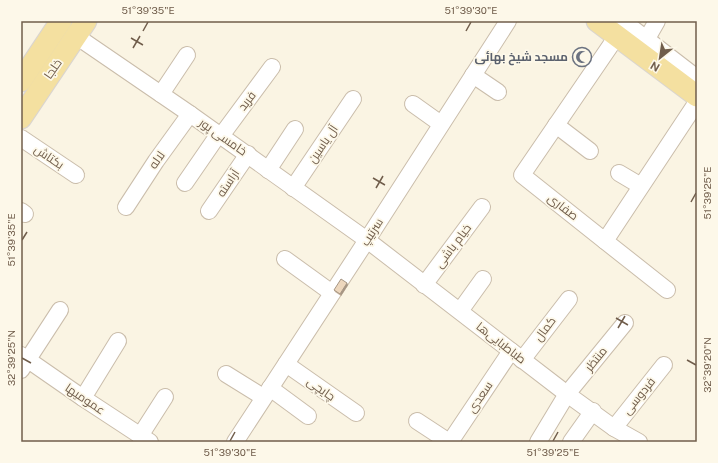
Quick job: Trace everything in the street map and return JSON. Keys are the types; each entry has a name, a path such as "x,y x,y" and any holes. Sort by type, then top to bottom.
{"main road":[{"path":"596,21 620,29 643,46 697,96"},
{"name":"خلجا","path":"21,118 28,83 58,22"},
{"name":"خلجا","path":"28,83 81,29"}],"street":[{"name":"سرتیپ","path":"235,442 508,21"},
{"path":"657,21 643,46 697,78"},
{"name":"خامسی پور","path":"81,29 161,94 248,154 268,170 367,240"},
{"name":"صفاری","path":"605,241 522,175 620,29"},
{"path":"161,94 187,55"},
{"name":"فرید","path":"221,136 272,67"},
{"path":"473,75 498,92"},
{"name":"آل یاسین","path":"293,188 353,99"},
{"path":"667,290 605,241 697,102"},
{"path":"413,104 442,124"},
{"name":"لاله","path":"126,207 156,161 190,114"},
{"path":"556,125 590,151"},
{"path":"268,170 295,129"},
{"path":"185,183 216,138 221,136"},
{"name":"بکتاش","path":"21,138 76,175"},
{"name":"آراسته","path":"209,211 248,154"},
{"path":"619,172 641,186"},
{"name":"خیام باشی","path":"424,285 482,207"},
{"name":"طباطبایی‌ها","path":"367,240 567,394 593,411 614,428 639,442"},
{"path":"284,259 332,293"},
{"path":"460,311 484,279"},
{"name":"کمال","path":"517,356 569,299"},
{"path":"23,362 60,310"},
{"name":"منتظر","path":"538,442 567,394 625,323"},
{"path":"83,398 118,341"},
{"name":"سعدی","path":"417,421 449,442 517,356"},
{"name":"عمومیها","path":"23,362 83,398 145,439"},
{"name":"چایچی","path":"286,364 356,413"},
{"name":"فردوسی","path":"614,428 664,365"},
{"path":"226,374 266,393 308,416"},
{"path":"145,439 165,397"},
{"path":"571,442 593,411"}],"building":[{"path":"341,279 347,283 340,294 334,290"}],"place":[{"name":"مسجد شیخ بهائی","path":"582,57"}]}
